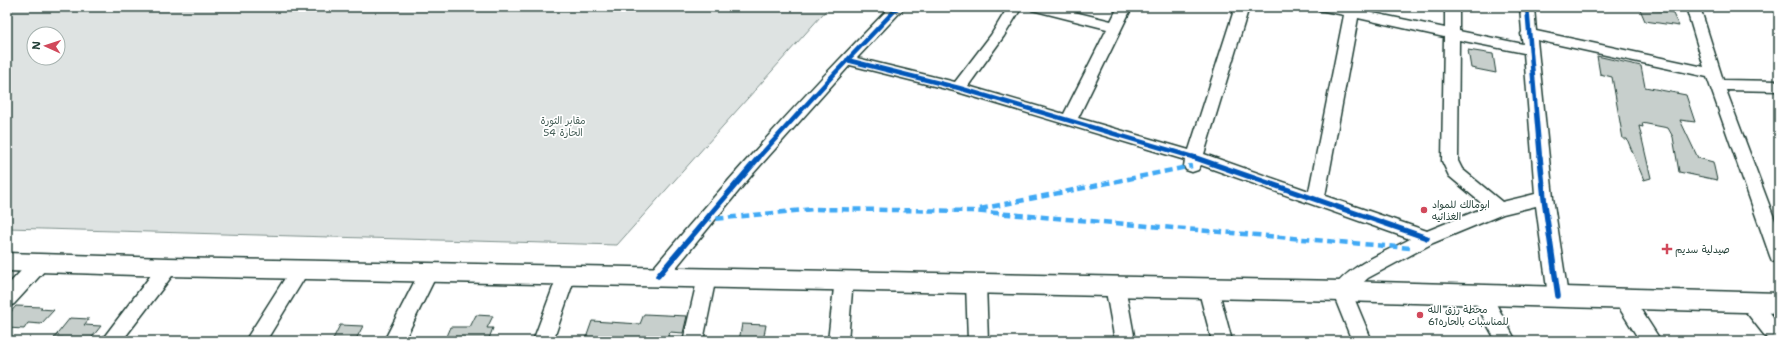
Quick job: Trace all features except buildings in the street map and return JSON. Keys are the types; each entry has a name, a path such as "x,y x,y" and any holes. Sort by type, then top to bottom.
{"main road":[{"path":"7,262 168,267 568,274 1481,294 1779,303"}],"street":[{"path":"658,276 703,220 780,131 898,7"},
{"path":"959,88 997,36 1014,7"},
{"path":"1037,7 1116,26"},
{"path":"1069,120 1125,7"},
{"path":"1193,162 1242,7"},
{"path":"1324,7 1352,10 1452,34 1529,42 1715,80 1779,86"},
{"path":"1452,7 1450,161 1455,172 1499,209"},
{"path":"1527,7 1544,198 1558,296"},
{"path":"1693,7 1715,80 1779,256"},
{"path":"1316,198 1352,10"},
{"path":"847,60 959,88 1069,120 1193,162 1316,198 1427,238"},
{"path":"1362,341 1342,291 1361,273 1427,238 1499,209 1544,198"},
{"path":"7,299 40,263"},
{"path":"111,341 168,267"},
{"path":"255,341 301,269"},
{"path":"394,341 429,272"},
{"path":"543,341 568,274"},
{"path":"693,341 707,277"},
{"path":"838,341 844,280"},
{"path":"976,283 978,341"},
{"path":"1115,286 1125,341"},
{"path":"1208,288 1222,341"},
{"path":"1481,294 1506,341"},
{"path":"1623,298 1651,341"},
{"path":"1750,302 1779,339"}],"green space":[{"name":"مقابر الثورة الحارة 54","path":"7,7 829,7 617,245 7,228"}],"marked path":[{"path":"980,209 1192,166"},
{"path":"704,220 813,209 972,211 1410,248"}],"cycle path":[{"path":"658,276 715,206 775,138 898,7"},
{"path":"1527,7 1544,198 1558,296"},
{"path":"847,60 959,88 1194,157 1427,238"}],"place":[{"name":"ابومالك للمواد الغذائيه","path":"1424,210"},
{"name":"صيدلية سديم","path":"1667,249"},
{"name":"محطة رزق الله للمناسبات بالحاره61","path":"1420,315"}]}
